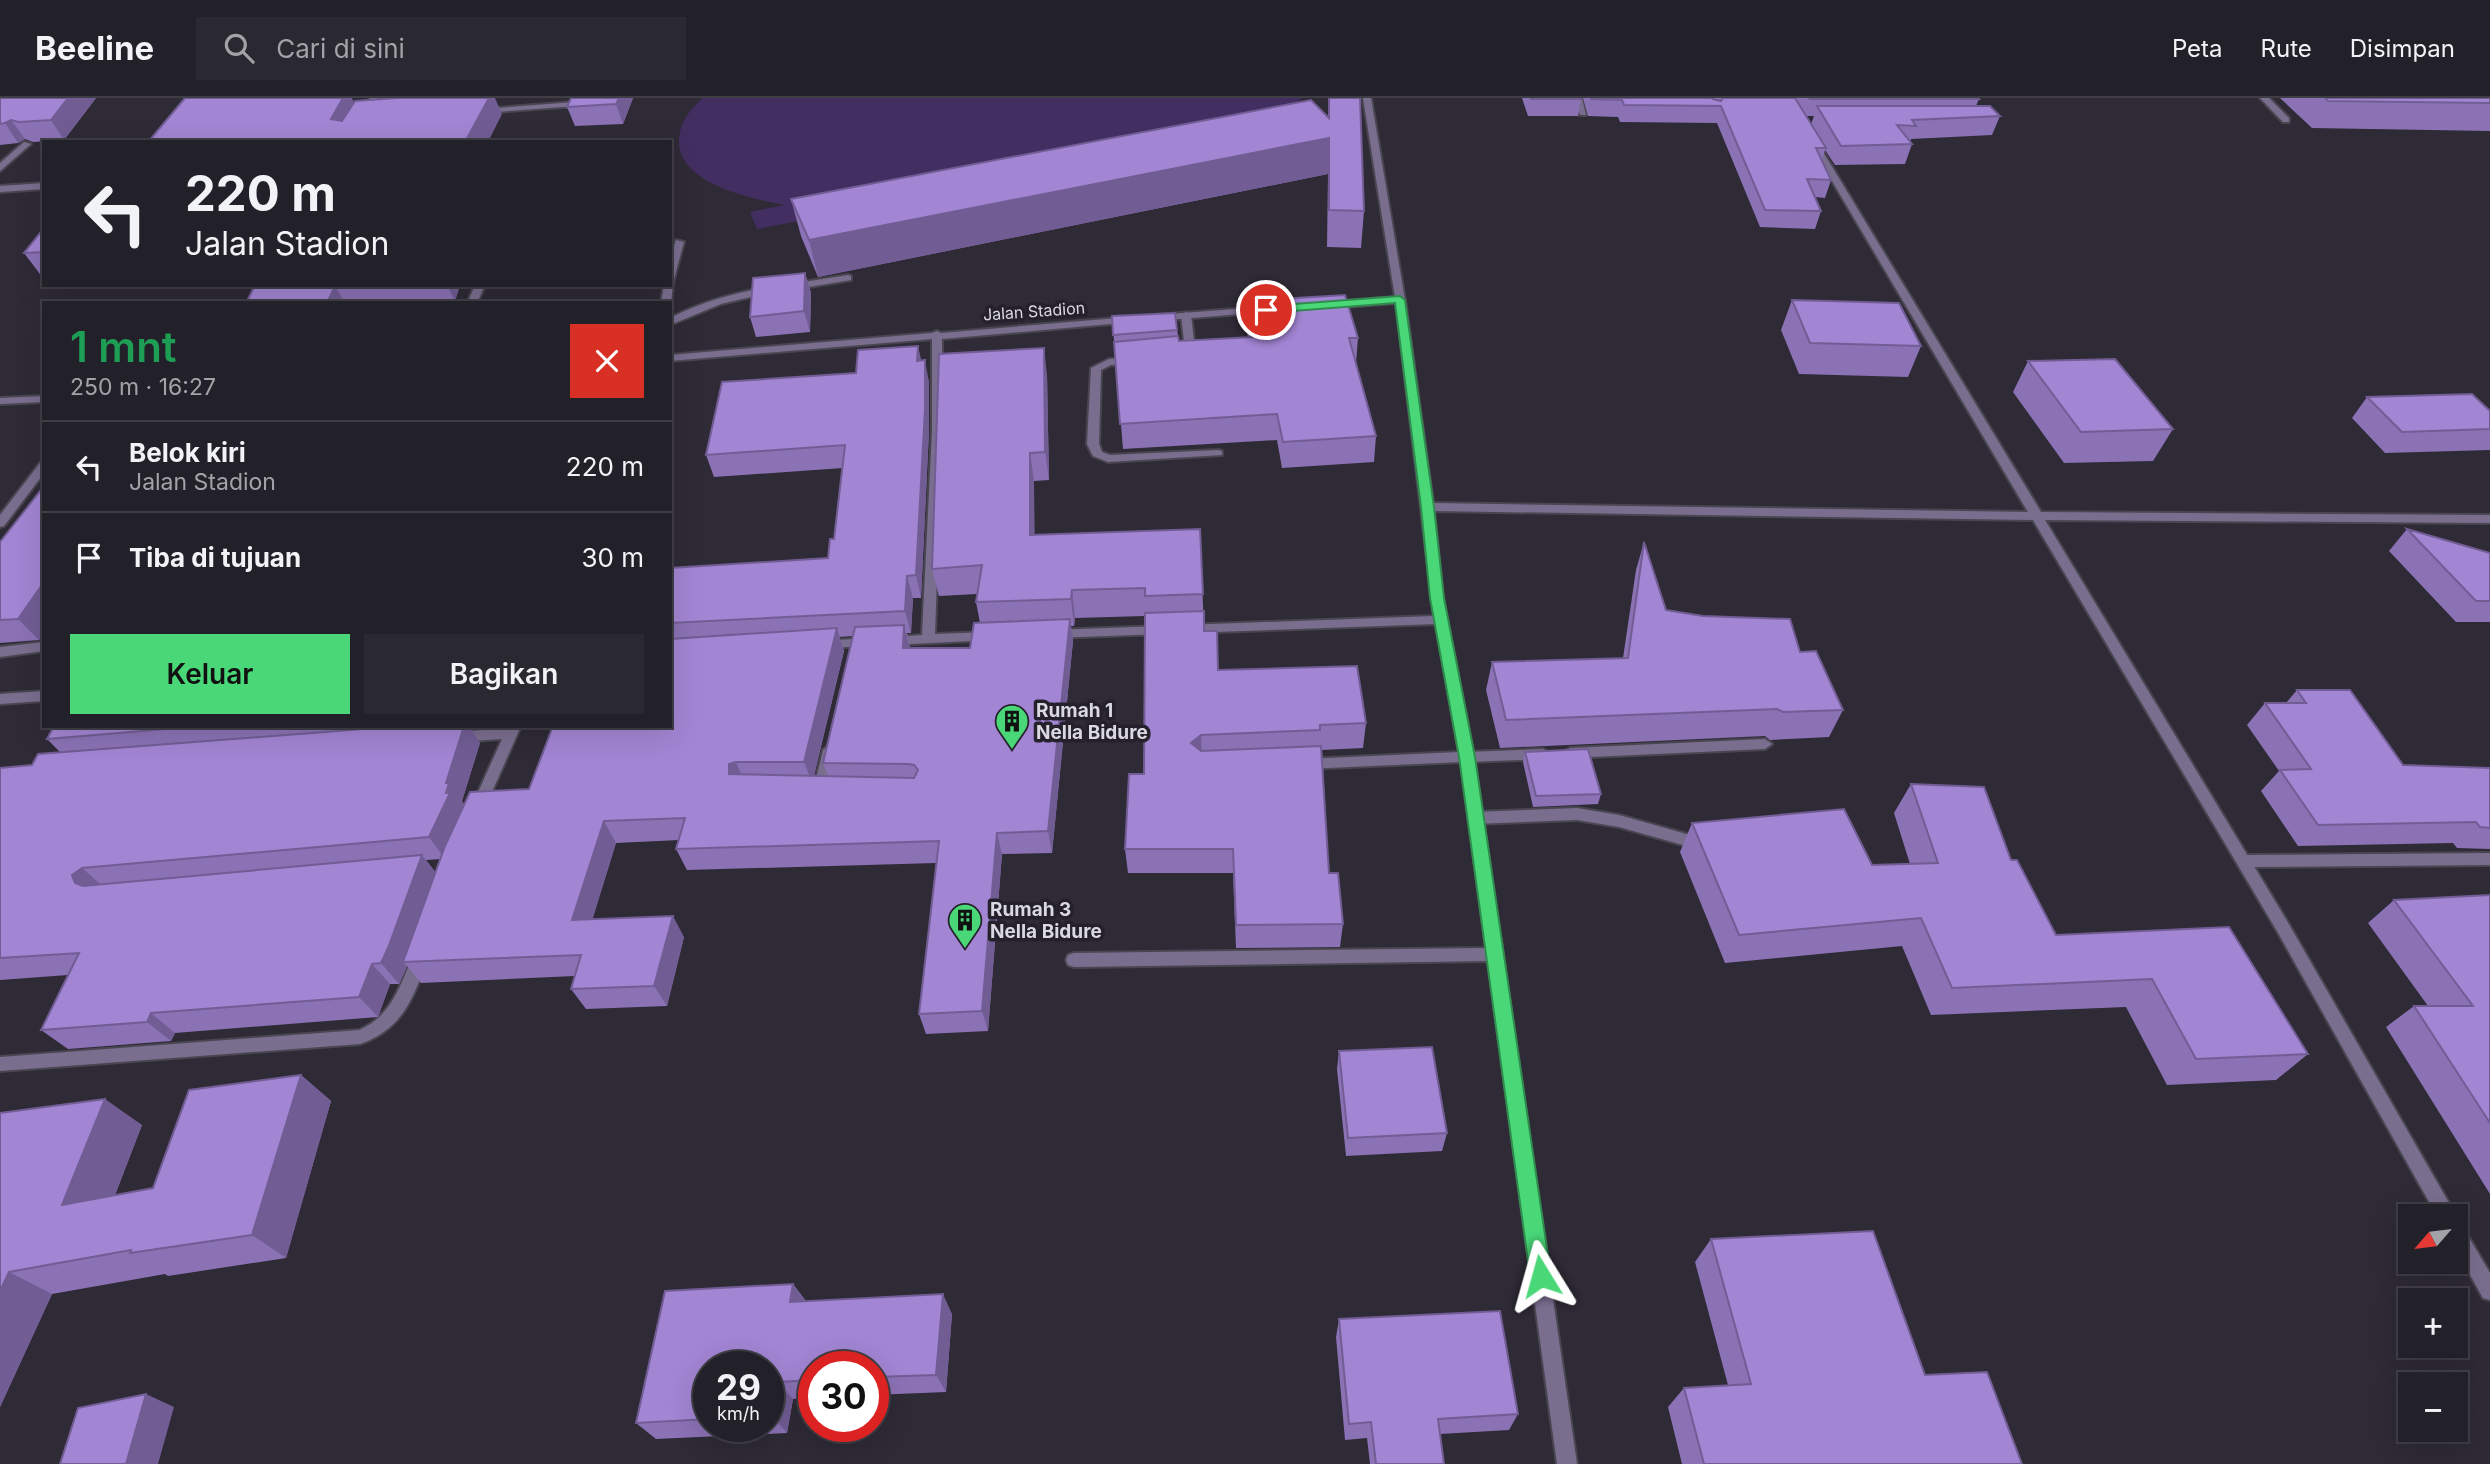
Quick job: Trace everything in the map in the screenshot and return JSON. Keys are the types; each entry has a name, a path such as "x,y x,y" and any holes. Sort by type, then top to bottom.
{"street":[{"path":"351,140 374,98"},
{"path":"1367,98 1400,300 1428,507 1440,620 1467,757 1567,1464"},
{"path":"1578,98 1583,113"},
{"path":"2264,98 2287,120"},
{"path":"472,112 596,102"},
{"path":"362,120 376,119"},
{"path":"1807,132 2244,862 2441,1204"},
{"path":"0,168 27,144"},
{"path":"0,189 42,186"},
{"path":"672,274 679,242"},
{"path":"672,321 710,303 741,294 848,278"},
{"path":"1319,306 1400,300"},
{"path":"1149,318 1279,309"},
{"path":"1174,359 1187,356 1190,350 1186,316"},
{"name":"Jalan Stadion","path":"672,358 1137,319"},
{"path":"928,639 937,431 937,334"},
{"path":"1148,360 1109,362 1096,368 1093,444 1097,454 1108,459 1218,453"},
{"path":"0,401 42,399"},
{"path":"0,523 42,468"},
{"path":"1428,507 2035,516 2490,519"},
{"path":"1039,635 1440,620"},
{"path":"802,646 854,650 928,639 997,636"},
{"path":"0,652 42,646"},
{"path":"0,699 42,696"},
{"path":"442,738 513,730"},
{"path":"474,818 513,730"},
{"path":"821,791 833,737"},
{"path":"1286,765 1765,744"},
{"path":"1475,818 1577,814 1619,821 1690,841"},
{"path":"2244,862 2490,859"},
{"path":"0,1064 360,1037 379,1030 390,1020 411,982 425,943"},
{"path":"1074,960 1494,954"},
{"path":"2468,1253 2490,1291"}],"shaded area":[{"path":"703,98 1302,98 1289,110 1331,120 757,229 750,212 785,205 719,187 703,178 681,155 681,127 690,111"}],"building":[{"path":"0,98 68,98 51,120 11,120 0,124"},
{"path":"185,98 343,98 331,119 342,121 355,101 489,98 466,140 150,140"},
{"path":"571,98 619,98 616,104 567,107"},
{"path":"1329,98 1360,98 1364,211 1329,210 1329,138 809,240 791,199 1311,100 1329,118"},
{"path":"1581,98 1581,99 1531,99"},
{"path":"1591,98 1712,98 1721,101 1723,98 1795,98 1826,148 1816,148 1831,180 1807,179 1821,211 1765,210 1721,106 1624,105 1622,100"},
{"path":"1978,98 1979,99 1810,99"},
{"path":"2325,98 2490,98 2490,103 2328,101"},
{"path":"1817,106 1990,106 2000,116 1912,120 1916,126 1897,125 1912,144 1841,146"},
{"path":"42,230 42,252 24,253"},
{"path":"805,273 804,311 750,317 753,278"},
{"path":"254,287 335,287 328,301 247,301"},
{"path":"1345,295 1358,338 1349,338 1376,436 1283,442 1277,414 1120,424 1114,342 1178,336 1179,341 1253,337 1245,301"},
{"path":"1792,300 1899,303 1921,346 1810,343"},
{"path":"1175,313 1177,330 1113,335 1112,316"},
{"path":"918,346 917,361 925,360 916,575 907,576 905,611 672,623 672,568 828,558 830,539 834,539 845,445 706,455 722,382 856,373 858,350"},
{"path":"1044,348 1045,452 1030,453 1030,535 1200,529 1203,594 1145,596 1145,588 1072,590 1071,599 976,602 982,565 932,569 939,354"},
{"path":"2115,359 2173,429 2081,432 2028,361"},
{"path":"2472,394 2490,411 2490,429 2402,432 2367,397"},
{"path":"42,489 42,585 18,619 0,620 0,542"},
{"path":"2407,529 2490,553 2490,601 2476,601"},
{"path":"1644,542 1666,610 1703,616 1790,619 1800,652 1816,651 1843,710 1783,712 1777,709 1506,720 1492,662 1628,658"},
{"path":"1204,611 1204,631 1217,631 1218,670 1357,666 1366,723 1320,725 1320,730 1201,735 1191,743 1201,751 1321,746 1329,873 1338,873 1343,924 1236,925 1233,849 1125,849 1129,774 1144,774 1145,613"},
{"path":"1070,619 1048,831 997,833 982,1011 919,1014 939,841 676,849 685,818 604,821 572,920 673,916 654,986 571,989 581,955 403,962 445,846 470,792 529,789 552,728 672,728 672,639 837,628 804,762 736,762 729,764 729,774 914,778 918,770 909,764 823,763 855,627 904,625 903,648 970,648 974,623"},
{"path":"2297,690 2350,690 2403,765 2490,768 2490,828 2480,827 2476,822 2318,825 2280,770 2311,769 2265,703 2306,703"},
{"path":"53,728 177,728 47,739"},
{"path":"376,728 463,728 446,783 449,783 446,793 450,793 429,837 82,868 72,875 75,883 83,886 422,855 388,948 381,963 372,964 359,997 151,1013 147,1022 41,1030 79,953 0,958 0,768 32,765 38,754"},
{"path":"1588,749 1601,794 1536,796 1525,752"},
{"path":"1911,784 1984,787 2011,860 2017,860 2056,935 2229,927 2308,1054 2196,1059 2152,979 1952,988 1921,918 1739,935 1692,823 1844,809 1872,865 1938,863"},
{"path":"2490,895 2490,1123 2414,1006 2473,1006 2394,900"},
{"path":"1432,1047 1447,1133 1348,1138 1339,1051"},
{"path":"301,1075 252,1235 130,1253 131,1250 9,1272 0,1291 0,1113 105,1099 62,1205 153,1188 189,1090"},
{"path":"1873,1231 1925,1375 1987,1372 2022,1464 1704,1464 1684,1388 1751,1384 1711,1239"},
{"path":"793,1284 790,1302 943,1294 936,1375 889,1376 889,1351 798,1351 798,1381 784,1382 784,1351 693,1351 693,1420 636,1423 665,1291"},
{"path":"1500,1311 1518,1414 1438,1419 1444,1464 1376,1464 1371,1422 1349,1424 1339,1319"},
{"path":"146,1394 126,1464 60,1464 78,1408"}],"place":[{"name":"Rumah 1 Nella Bidure","path":"1012,751"},
{"name":"Rumah 3 Nella Bidure","path":"965,950"}],"route":[{"path":"1266,310 1400,300 1428,507 1440,620 1467,757 1541,1276"}]}
